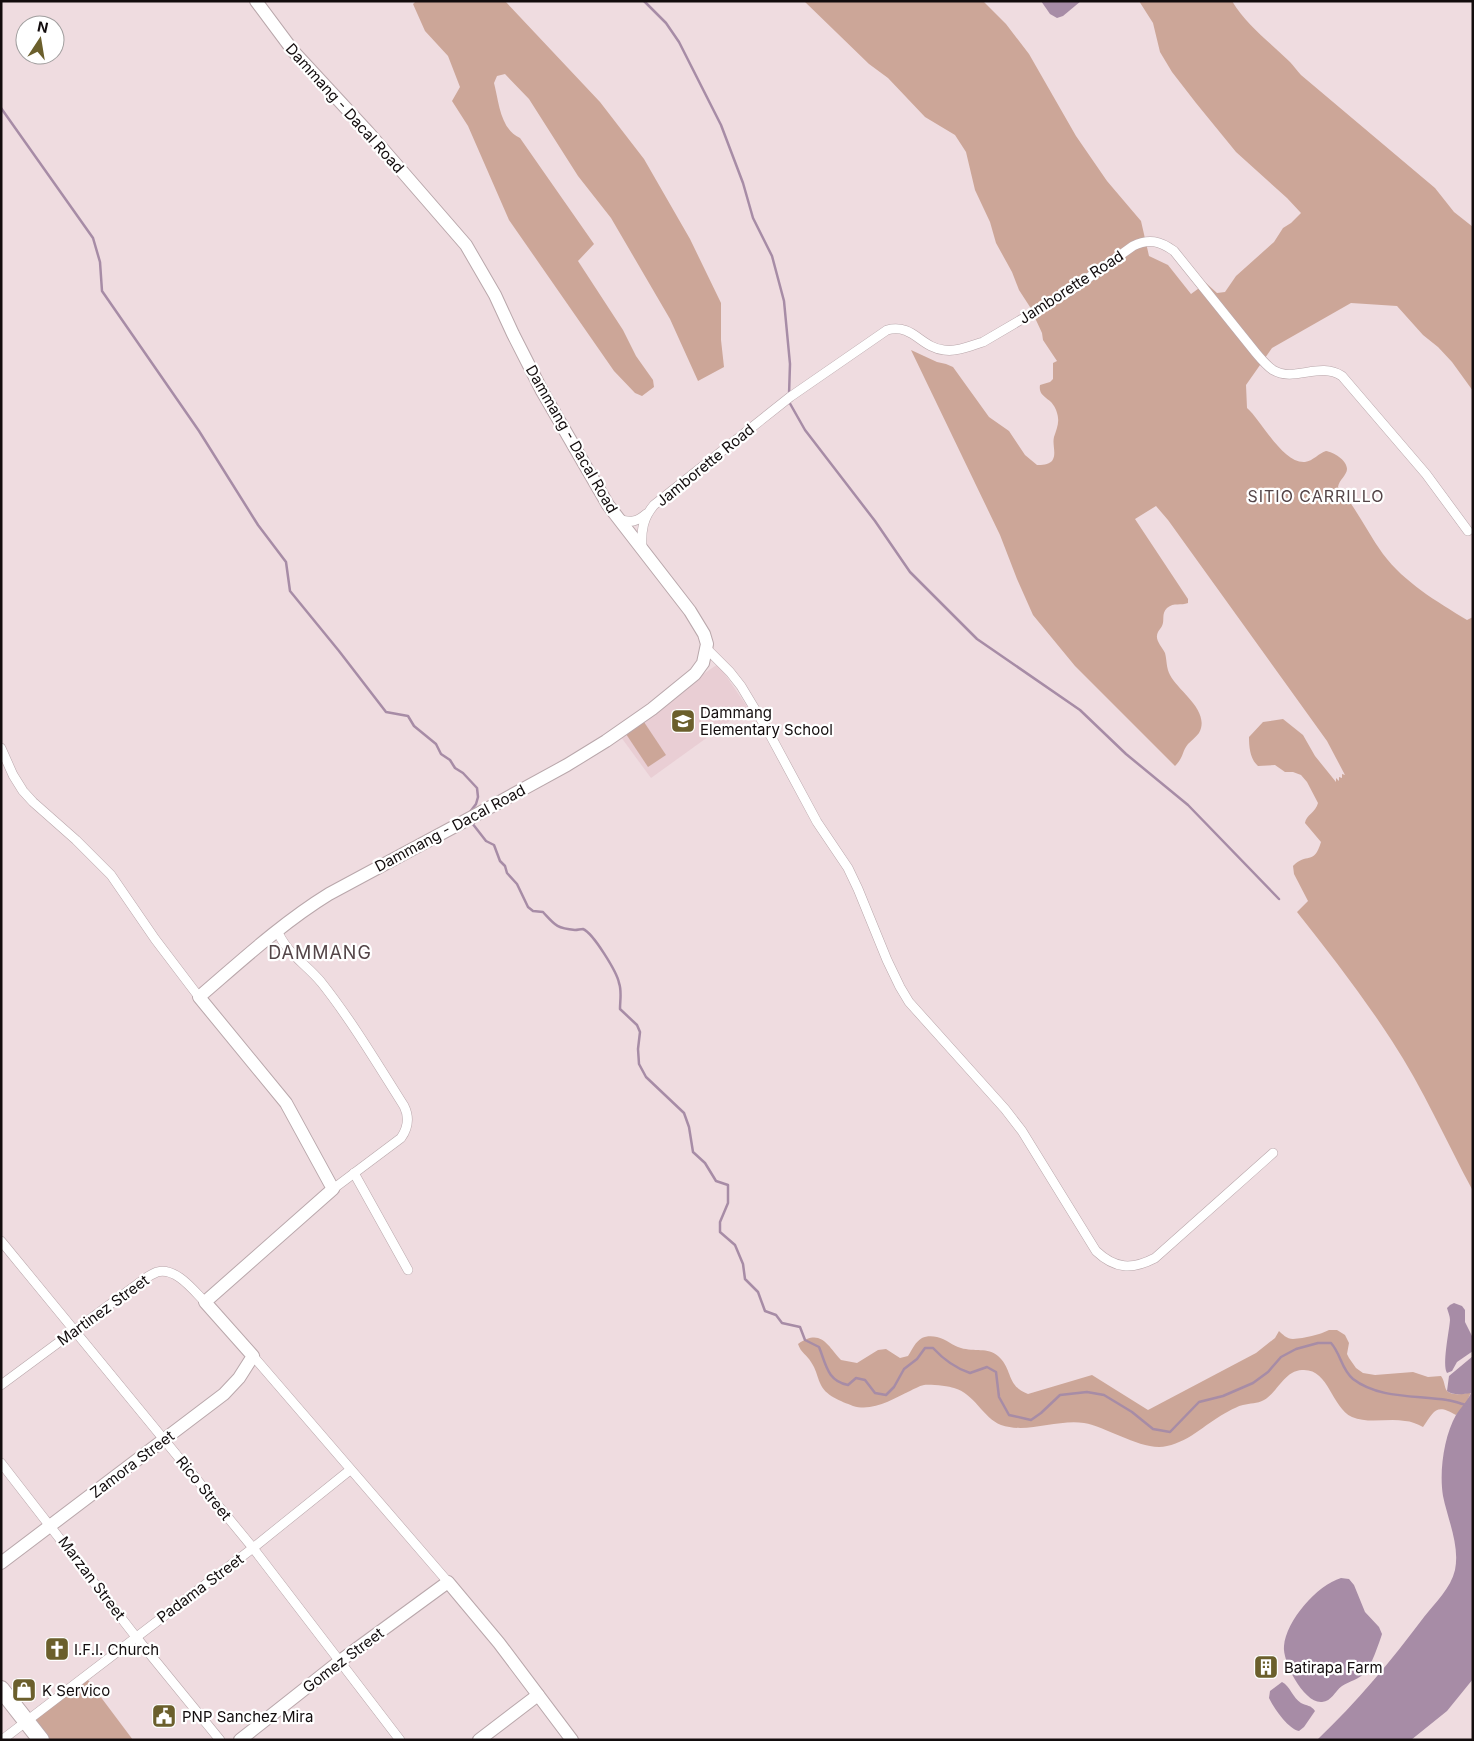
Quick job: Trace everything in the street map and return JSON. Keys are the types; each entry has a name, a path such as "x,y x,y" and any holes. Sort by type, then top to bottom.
{"highway":[{"path":"1,1689 41,1740"}],"street":[{"name":"Dammang - Dacal Road","path":"199,997 277,930 305,909 329,894 573,761 652,709 695,674 703,663 707,649 700,625 608,505 542,391 495,295 466,245 368,132 294,52 256,1"},
{"name":"Jamborette Road","path":"642,548 641,534 643,523 654,505 790,396 888,330 903,328 923,342 943,350 951,351 968,347 982,342 1063,295 1143,241 1160,242 1174,251 1269,367 1282,374 1326,369 1342,376 1415,461 1468,531"},
{"path":"619,519 633,522 647,514"},
{"path":"707,649 741,686 768,731 817,822 848,868 887,960 909,1002 1022,1131 1096,1251 1104,1258 1122,1266 1143,1264 1155,1258 1273,1153"},
{"path":"1,748 23,791 111,875 155,939 199,997 286,1103 333,1189"},
{"path":"277,930 286,947 315,975 330,994 407,1111 408,1126 401,1138 333,1189 205,1302 254,1356 448,1582 499,1643 572,1740"},
{"path":"354,1174 408,1270"},
{"name":"Rico Street","path":"1,1241 253,1548 400,1740"},
{"name":"Martinez Street","path":"1,1385 156,1272 163,1271 174,1274 205,1302"},
{"name":"Zamora Street","path":"1,1563 224,1394 239,1378 254,1356"},
{"name":"Marzan Street","path":"1,1463 52,1525 136,1637 220,1740"},
{"name":"Padama Street","path":"2,1740 253,1548 350,1470"},
{"name":"Gomez Street","path":"240,1740 340,1661 448,1582"},
{"path":"479,1740 538,1695"}],"shaded area":[{"path":"416,1 505,1 600,102 644,159 690,239 721,303 721,340 724,367 698,381 670,319 611,218 578,176 529,99 505,74 497,76 494,83 504,122 513,134 520,138 594,244 578,261 623,330 636,356 653,380 654,387 642,396 635,393 614,371 509,220 468,126 452,101 460,87 448,56 425,31 413,4"},
{"path":"804,1 983,1 1006,24 1029,54 1076,136 1107,181 1141,221 1149,256 1168,265 1191,294 1206,283 1217,293 1225,292 1236,276 1274,242 1283,228 1301,213 1236,152 1172,72 1160,52 1153,23 1139,1 1232,1 1252,26 1301,75 1435,188 1454,212 1473,227 1473,391 1452,362 1423,335 1397,306 1351,303 1272,348 1246,385 1247,408 1273,440 1289,456 1297,461 1305,462 1326,451 1336,455 1345,463 1347,471 1338,487 1383,554 1401,574 1422,591 1467,620 1473,617 1473,1191 1424,1096 1392,1041 1358,991 1297,912 1308,901 1294,874 1293,866 1316,854 1321,842 1305,823 1318,803 1301,775 1285,772 1275,765 1258,766 1252,756 1249,737 1263,722 1283,719 1303,735 1315,756 1336,782 1336,778 1339,781 1339,777 1342,778 1342,774 1345,775 1327,741 1168,520 1156,506 1135,519 1188,599 1188,603 1172,605 1167,608 1164,612 1162,626 1157,635 1165,653 1170,675 1192,702 1201,717 1202,725 1199,733 1188,744 1175,766 1075,666 1033,615 1000,535 911,350 953,367 989,417 1009,431 1025,455 1037,465 1049,463 1054,455 1058,415 1052,403 1042,395 1040,385 1053,379 1053,363 1057,361 1043,340 1042,333 1030,307 1019,290 1012,272 996,243 990,222 975,190 966,152 955,135 925,117 888,78 869,64"},
{"path":"1041,1 1081,1 1063,16 1057,18 1050,14"},
{"name":"Dammang Elementary School","path":"718,664 748,708 651,778 618,733"},
{"path":"644,722 666,755 648,767 626,734"},
{"path":"1454,1303 1462,1306 1465,1310 1465,1322 1473,1338 1473,1351 1457,1362 1452,1371 1447,1373 1445,1356 1450,1320 1447,1308"},
{"path":"1329,1330 1337,1330 1345,1335 1349,1343 1347,1354 1356,1368 1363,1373 1375,1375 1413,1372 1428,1377 1441,1376 1449,1393 1471,1392 1466,1404 1456,1415 1449,1411 1436,1410 1423,1427 1407,1421 1358,1419 1345,1412 1318,1375 1311,1371 1302,1370 1290,1374 1264,1400 1237,1407 1221,1415 1176,1444 1158,1447 1137,1442 1084,1423 1074,1422 1021,1428 1001,1425 989,1417 967,1395 954,1388 944,1386 924,1385 875,1406 853,1406 834,1398 822,1388 813,1365 798,1344 806,1339 818,1338 823,1340 841,1360 857,1363 878,1350 886,1349 900,1358 908,1356 922,1338 929,1336 937,1337 961,1348 994,1353 1003,1361 1016,1387 1028,1394 1092,1375 1148,1410 1256,1353 1275,1338 1279,1331 1293,1339 1312,1336"},
{"path":"1473,1356 1473,1679 1447,1711 1411,1740 1317,1740 1360,1696 1386,1665 1442,1595 1453,1577 1456,1552 1443,1496 1442,1465 1448,1433 1456,1415 1471,1393 1455,1394 1447,1391 1449,1376"},
{"path":"1341,1578 1349,1579 1354,1585 1365,1612 1379,1627 1382,1634 1372,1661 1365,1673 1342,1686 1328,1700 1322,1702 1315,1701 1302,1689 1290,1671 1284,1653 1286,1636 1290,1626 1304,1605 1322,1588"},
{"path":"85,1676 133,1740 41,1740 26,1720"},
{"path":"1282,1682 1298,1701 1315,1711 1299,1731 1286,1722 1269,1698 1270,1691"}],"waterway":[{"path":"644,1 666,23 679,42 721,125 743,183 753,218 772,256 784,301 790,364 789,395"},
{"path":"1,108 93,238 100,262 102,291 199,431 258,525 286,562 290,591 386,712 408,716 414,726 436,744 441,754 450,760 455,768 463,773 477,788 478,797 476,804 470,812"},
{"path":"788,400 805,430 875,521 910,572 977,639 1080,710 1126,754 1188,805 1279,899"},
{"path":"472,823 486,841 494,845 500,861 505,866 507,873 517,884 528,907 533,911 543,912 553,923 560,927 575,930 583,929 593,938 604,953 614,970 620,986 620,1009 637,1025 640,1032 639,1064 646,1077 684,1113 689,1127 693,1152 705,1163 716,1181 728,1185 728,1203 720,1222 720,1232 735,1245 743,1264 745,1279 758,1292 765,1311 776,1315 782,1323 800,1327 805,1340 819,1347 831,1376 841,1383 848,1385 856,1378 865,1380 875,1393 886,1395 894,1387 904,1369 917,1359 925,1348 933,1348 959,1369 970,1373 987,1367 996,1372 999,1397 1009,1415 1031,1420 1060,1395 1087,1392 1104,1395 1132,1412 1153,1429 1170,1432 1199,1402 1223,1396 1253,1383 1268,1372 1281,1357 1296,1349 1318,1343 1331,1343 1349,1375 1374,1390 1398,1395 1453,1401 1473,1407"}],"place":[{"name":"Dammang Elementary School","path":"683,721"},
{"name":"I.F.I. Church","path":"57,1649"},
{"name":"Batirapa Farm","path":"1266,1667"},
{"name":"K Servico","path":"24,1690"},
{"name":"PNP Sanchez Mira","path":"164,1716"}],"district":[{"name":"SITIO CARRILLO","path":"1316,496"},
{"name":"DAMMANG","path":"320,952"}]}
